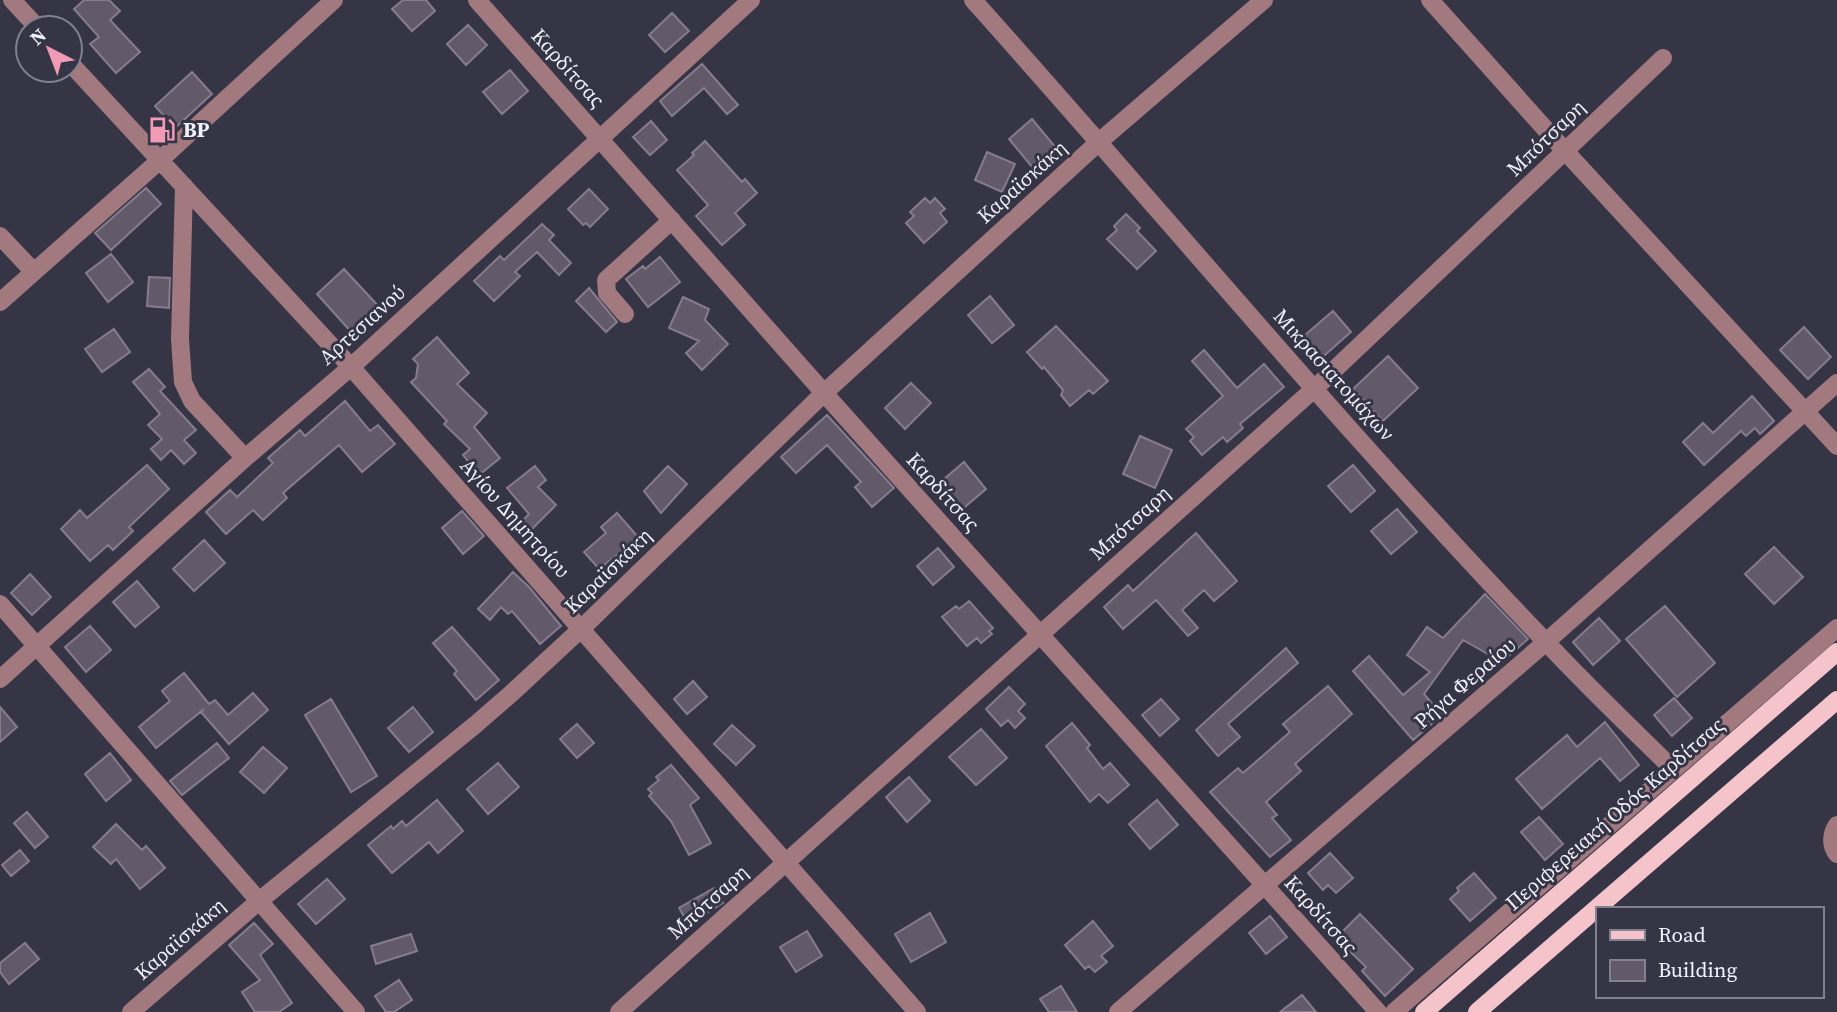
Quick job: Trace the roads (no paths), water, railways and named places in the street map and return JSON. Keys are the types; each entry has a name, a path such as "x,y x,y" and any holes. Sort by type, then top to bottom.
{"main road":[{"name":"Περιφερειακή Οδός Καρδίτσας","path":"1424,1012 1837,652"},
{"path":"1598,907 1837,700"},
{"path":"1477,1012 1596,909"}],"street":[{"path":"12,0 25,14"},
{"path":"0,302 334,0"},
{"name":"Καρδίτσας","path":"477,0 824,393 1378,1012"},
{"name":"Αρτεσιανού","path":"0,679 245,458 351,367 751,0"},
{"name":"Μικρασιατομάχων","path":"973,0 1100,141 1314,389 1546,642 1673,769"},
{"name":"Καραϊσκάκη","path":"131,1012 259,901 475,725 582,628 824,393 1100,141 1264,0"},
{"path":"1430,0 1837,446"},
{"name":"Μπότσαρη","path":"619,1012 1314,389 1662,58"},
{"name":"Αγίου Δημητρίου","path":"84,78 351,367 917,1012"},
{"path":"184,186 180,339 183,382 192,401 245,458"},
{"path":"625,314 607,293 606,280 672,220"},
{"path":"0,236 34,272"},
{"name":"Ρήγα Φεραίου","path":"1118,1012 1546,642 1837,383"},
{"path":"0,604 356,1012"},
{"path":"1394,1012 1837,628"},
{"path":"1837,825 1832,836 1833,849 1837,854"}],"place":[{"name":"BP","path":"162,130"}]}
